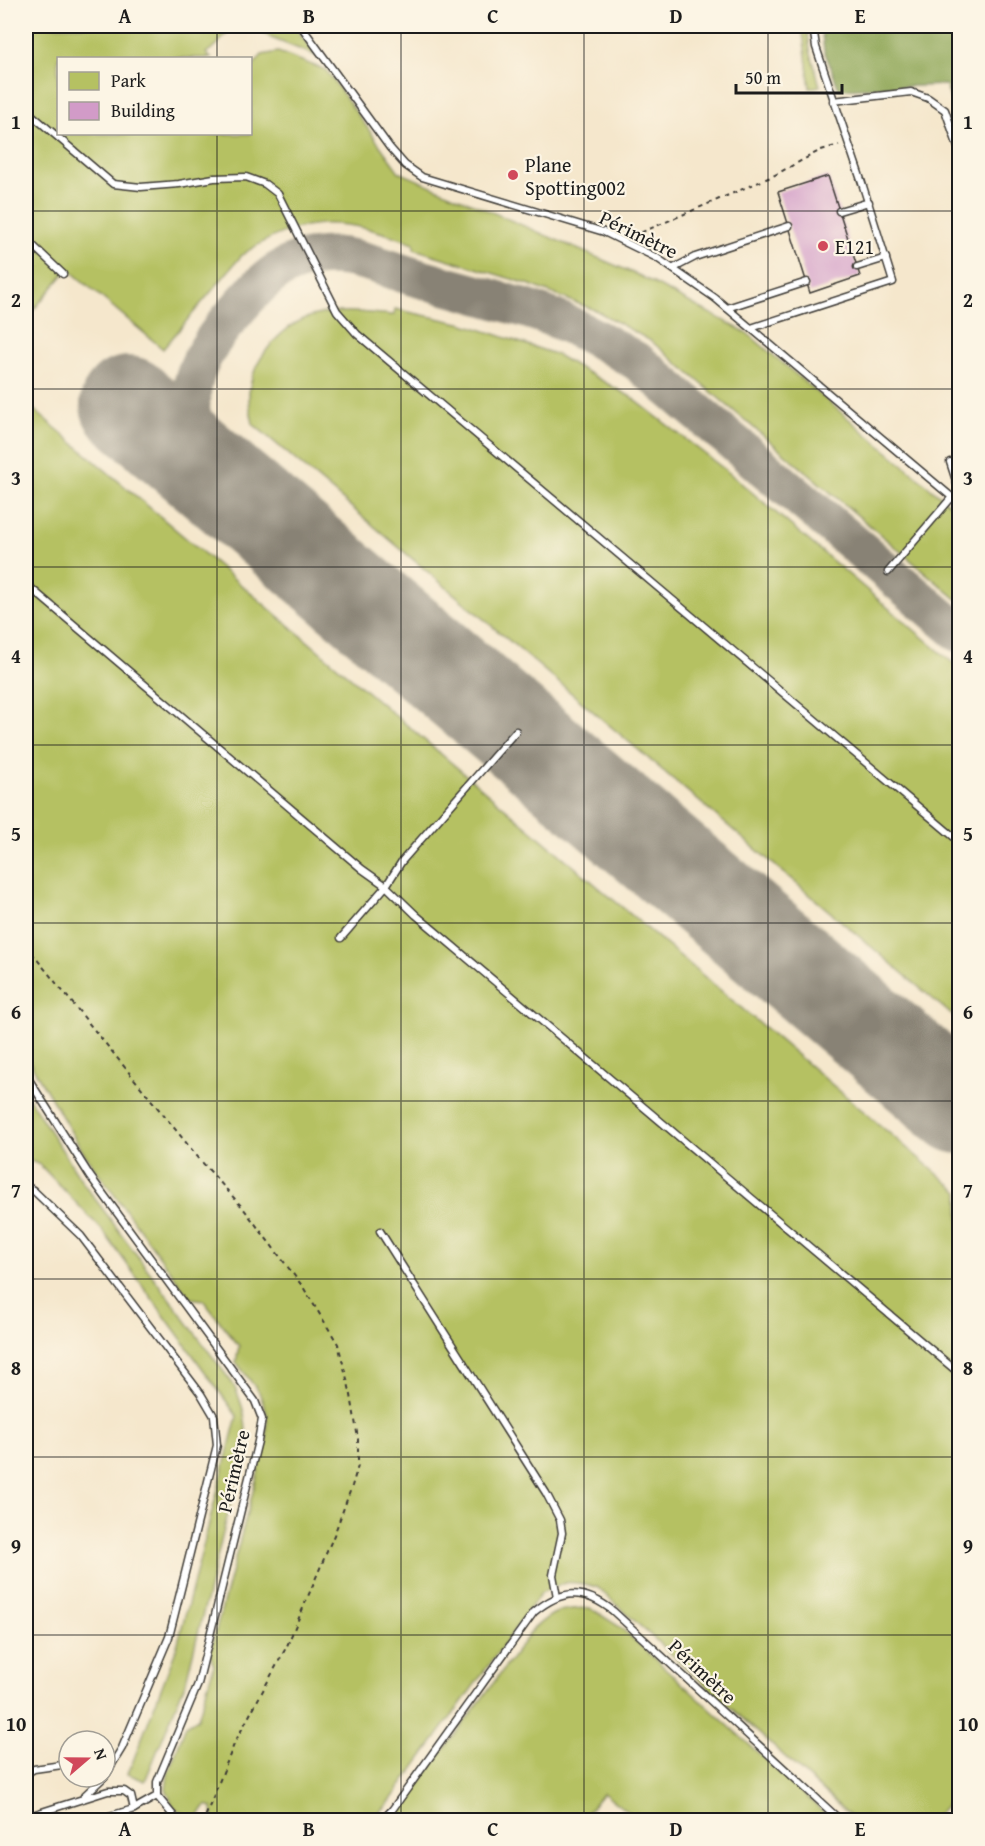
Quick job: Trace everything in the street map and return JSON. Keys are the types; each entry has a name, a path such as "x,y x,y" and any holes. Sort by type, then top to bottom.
{"lane":[{"name":"Périmètre","path":"301,26 390,148 405,165 422,177 604,232 674,268 752,328 960,504"},
{"path":"752,328 893,282 816,47 813,26"},
{"path":"833,101 911,92 928,98 945,110 959,150"},
{"path":"26,110 113,184 141,187 179,184 214,177 246,177 266,184 278,194 337,311 357,334 960,842"},
{"path":"839,211 868,202"},
{"path":"674,268 695,257 789,226"},
{"path":"26,239 63,274"},
{"path":"857,267 885,258"},
{"path":"727,308 807,282"},
{"path":"950,462 960,493"},
{"path":"888,572 952,497"},
{"path":"26,584 362,869 386,886 416,915 960,1374"},
{"path":"341,938 386,886 402,861 516,731"},
{"name":"Périmètre","path":"26,1075 90,1176 249,1391 262,1419 198,1684 157,1782 157,1796"},
{"path":"26,1186 81,1236 201,1394 214,1416 217,1445 169,1637 117,1756"},
{"path":"380,1231 546,1493 560,1520 562,1533 553,1575 556,1597 534,1612 382,1821"},
{"name":"Périmètre","path":"556,1597 564,1594 582,1594 599,1600 613,1611 840,1821"},
{"path":"26,1774 34,1769 57,1766"},
{"path":"81,1799 91,1789"},
{"path":"26,1817 108,1791 124,1791 131,1796 134,1809"},
{"path":"95,1821 134,1809 157,1796 177,1821"}],"path":[{"path":"622,241 773,176 821,150 848,142"},
{"path":"807,1818 824,1821"}],"green space":[{"path":"26,26 233,26 216,46 206,53 210,57 57,57 57,135 252,135 252,67 262,55 278,52 326,70 399,172 640,276 747,333 958,511 959,601 651,341 597,311 528,284 414,249 414,243 390,235 346,225 326,224 306,226 264,241 242,255 163,349 68,269 26,319"},
{"path":"255,26 294,26 317,56 271,38"},
{"path":"802,26 807,26 810,51 820,86 810,88"},
{"path":"821,26 959,26 959,126 946,85 839,89 824,50"},
{"path":"395,309 464,324 555,354 631,397 728,472 959,668 959,1021 253,424 249,397 253,375 265,352 283,333 304,319 325,313 394,315"},
{"path":"26,403 959,1192 960,1790 932,1820 855,1820 597,1587 574,1582 568,1582 541,1593 388,1804 372,1820 213,1820 212,1807 206,1805 196,1820 191,1820 173,1806 166,1789 168,1773 186,1725 198,1718 214,1665 210,1652 267,1439 267,1414 259,1392 236,1362 239,1346 203,1300 190,1298 83,1152 26,1056"},
{"path":"26,1094 84,1184 233,1384 245,1419 246,1442 186,1681 145,1781 128,1774 176,1650 237,1416 103,1231 40,1165 26,1159"},
{"path":"590,1608 620,1627 832,1820 638,1820 603,1793 581,1820 392,1820 534,1628 559,1611"}],"building":[{"name":"E121","path":"828,176 860,276 810,293 778,192"}],"taxiway":[{"path":"255,511 214,472 201,453 192,423 191,404 192,387 197,371 224,326 246,299 266,280 288,265 314,257 352,258 553,318 586,333 638,362 960,633"}],"runway":[{"path":"128,404 960,1106"}],"place":[{"name":"Plane Spotting002","path":"513,175"},
{"name":"E121","path":"823,246"}]}
